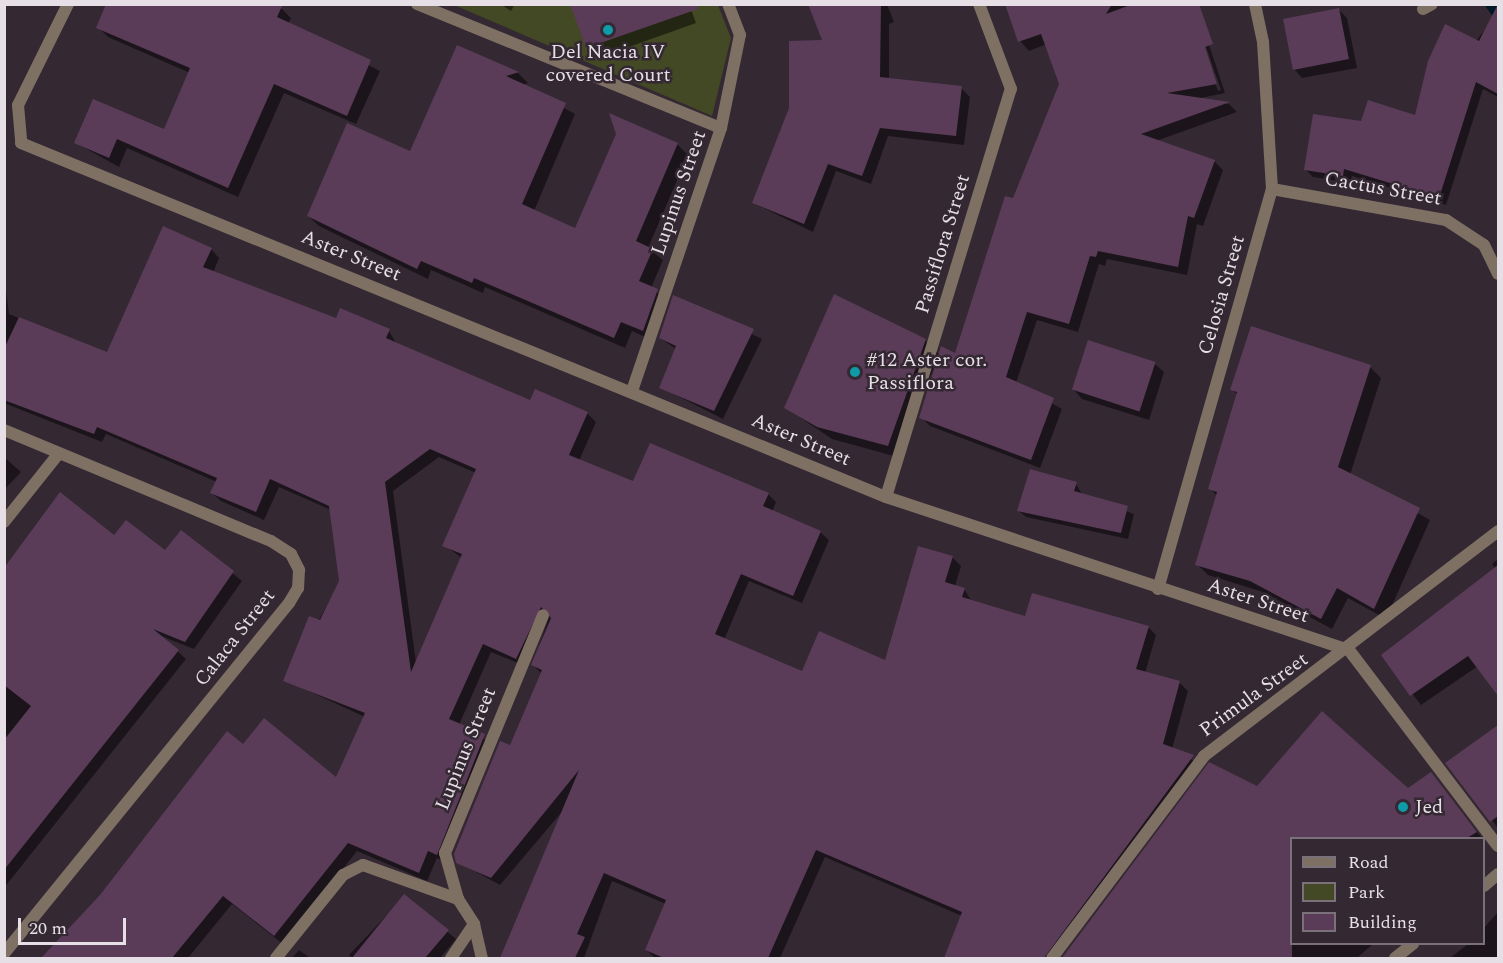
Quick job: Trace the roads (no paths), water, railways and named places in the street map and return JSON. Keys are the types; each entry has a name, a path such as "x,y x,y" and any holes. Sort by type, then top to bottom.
{"street":[{"name":"Aster Street","path":"68,4 18,105 21,143 632,391 886,497 1158,589 1348,650"},
{"path":"417,4 721,128"},
{"name":"Lupinus Street","path":"632,391 721,128 740,35 728,4"},
{"name":"Passiflora Street","path":"886,497 1011,89 979,4"},
{"name":"Celosia Street","path":"1158,589 1272,189 1263,42 1255,4"},
{"name":"Cactus Street","path":"1272,189 1446,220 1484,245 1498,274"},
{"name":"Calaca Street","path":"4,430 271,541 291,554 299,570 298,588 4,954"},
{"path":"4,522 59,453"},
{"name":"Primula Street","path":"1052,958 1204,756 1348,650 1498,531"},
{"name":"Lupinus Street","path":"482,958 474,924 458,899 445,853 543,615"},
{"path":"1348,650 1498,846"},
{"path":"276,958 352,868 374,867 458,899"},
{"path":"1485,885 1498,874"},
{"path":"451,958 474,924"},
{"path":"1395,958 1412,945"}],"waterway":[{"path":"1490,4 1498,15"}],"place":[{"name":"Del Nacia IV covered Court","path":"608,30"},
{"name":"#12 Aster cor. Passiflora","path":"855,372"},
{"name":"Jed","path":"1403,807"}]}
